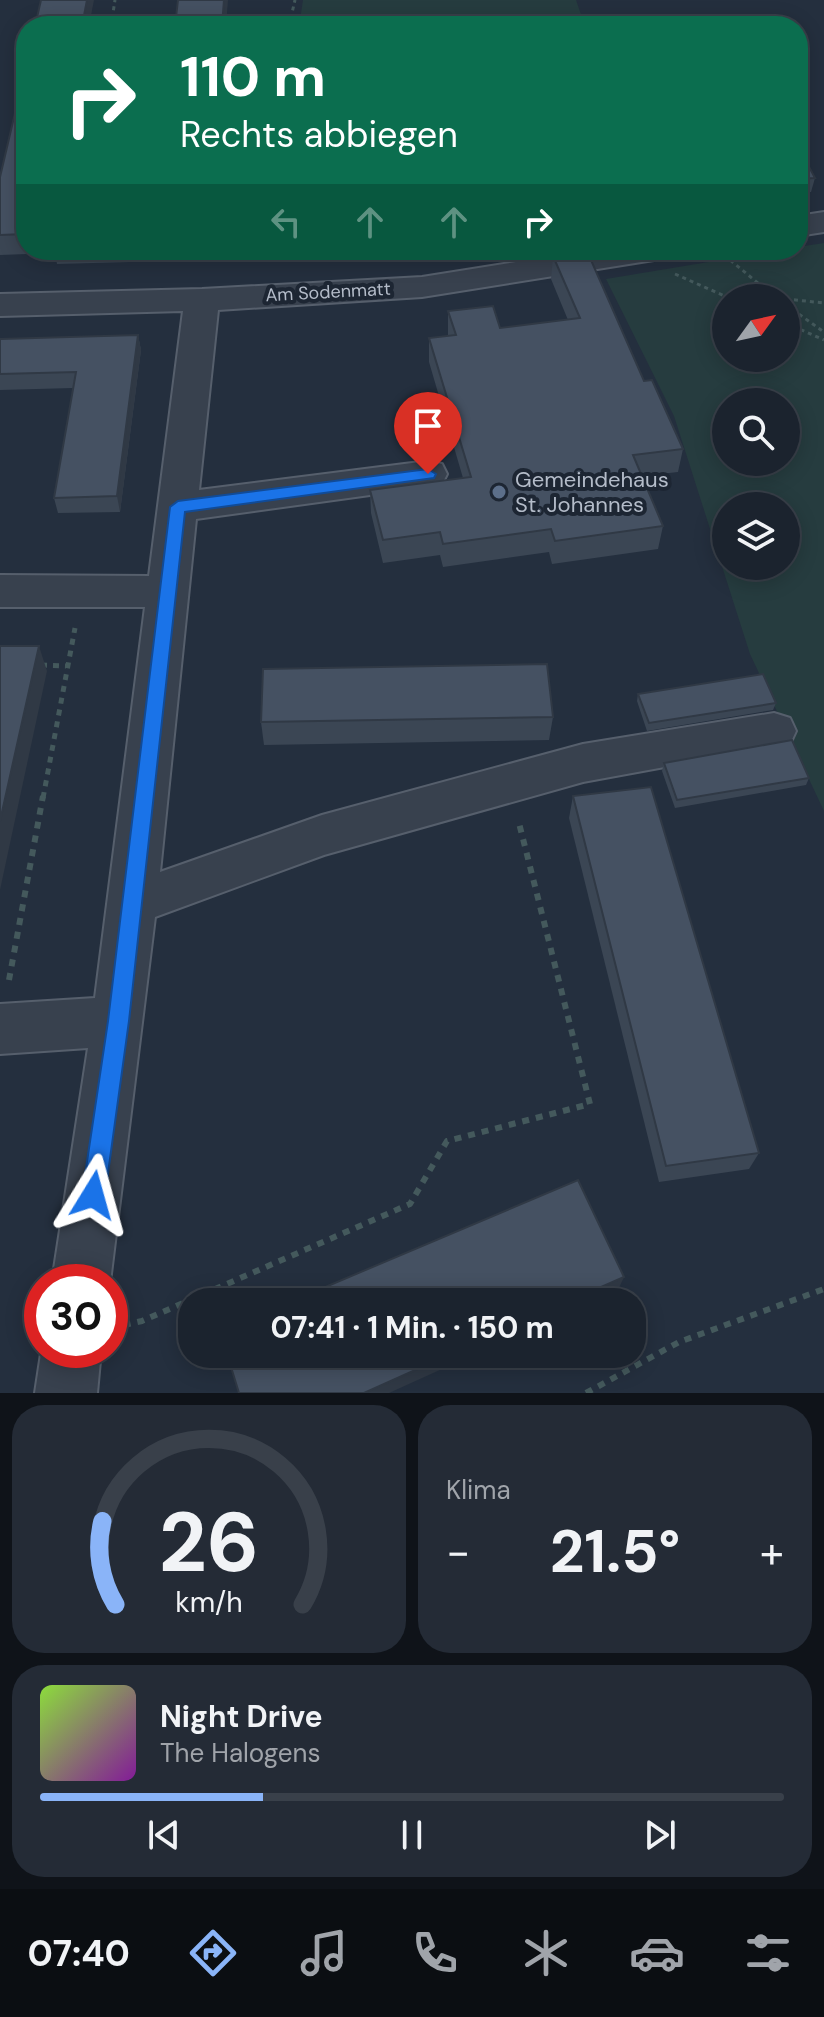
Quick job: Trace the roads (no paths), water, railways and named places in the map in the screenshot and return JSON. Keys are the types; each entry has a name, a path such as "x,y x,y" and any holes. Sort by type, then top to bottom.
{"street":[{"name":"Am Sodenmatt","path":"0,305 202,300 422,287 591,260"},
{"path":"84,1264 118,1021 202,300"},
{"path":"178,507 428,474"},
{"path":"0,591 168,592"},
{"path":"131,904 322,835 583,763 774,731"},
{"path":"4,1006 118,1021"},
{"path":"66,1393 69,1368"}],"place":[{"name":"Gemeindehaus St. Johannes","path":"499,492"}]}
